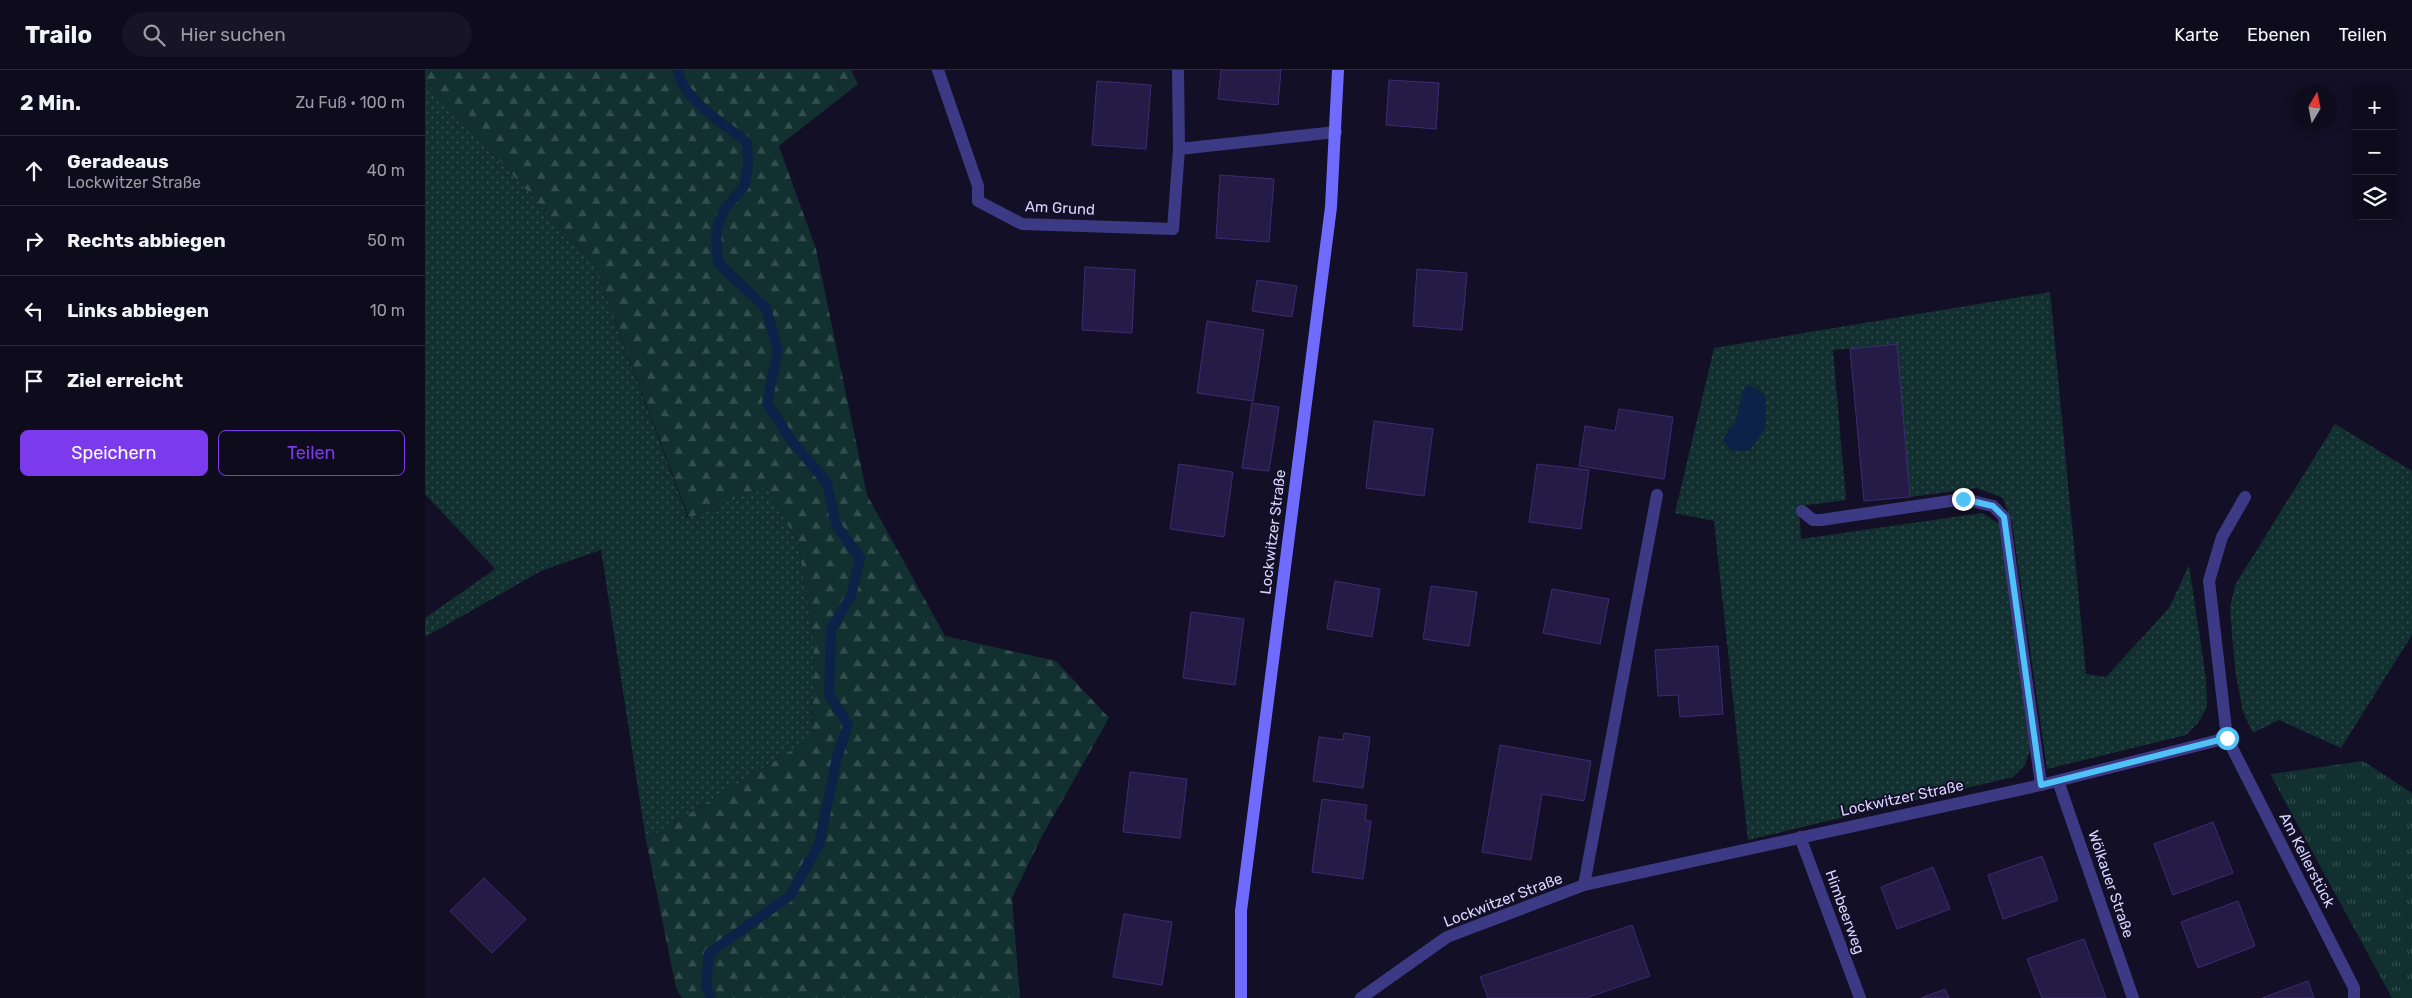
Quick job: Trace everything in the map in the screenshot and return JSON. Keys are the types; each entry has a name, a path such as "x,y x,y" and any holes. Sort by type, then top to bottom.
{"street":[{"name":"Am Grund","path":"938,70 978,186 978,201 1022,224 1173,229 1179,149 1178,70"},
{"name":"Lockwitzer Straße","path":"1241,998 1241,911 1331,207 1338,70"},
{"path":"1179,149 1336,132"},
{"name":"Lockwitzer Straße","path":"1584,885 1657,495"},
{"path":"2227,738 2209,581 2222,537 2245,497"},
{"path":"1802,512 1813,520 1821,520 1963,499 1993,506 2004,517 2041,785"},
{"name":"Lockwitzer Straße","path":"1361,998 1447,937 1584,885 2041,785 2227,738"},
{"name":"Am Kellerstück","path":"2227,738 2354,988 2354,998"},
{"name":"Wölkauer Straße","path":"2058,780 2133,998"},
{"name":"Himbeerweg","path":"1800,837 1860,998"}],"green space":[{"path":"425,70 851,70 858,84 779,146 816,249 867,495 945,636 1056,661 1109,718 1042,836 1012,898 1020,998 682,998 676,988 646,840 812,738 814,641 798,543 766,486 689,518 593,262 425,80"},
{"path":"425,80 593,262 688,518 766,486 798,543 814,641 812,738 646,840 601,550 541,571 425,637 425,618 495,569 425,494"},
{"path":"2050,292 2086,674 2106,677 2169,608 2189,565 2206,679 2207,707 2198,723 2186,735 2047,769 2012,523 2003,498 1977,488 1910,497 1897,345 1833,350 1846,500 1799,506 1801,539 1982,513 2001,525 2030,750 2025,765 2013,777 1748,840 1714,521 1675,513 1714,348"},
{"path":"2335,424 2412,471 2412,635 2341,748 2279,720 2253,733 2243,712 2235,670 2230,608 2235,585"},
{"path":"2363,761 2412,793 2412,998 2392,998 2270,774"}],"water":[{"path":"1749,385 1762,392 1765,397 1766,427 1750,450 1731,451 1723,440 1729,429 1735,424 1743,390"}],"building":[{"path":"1221,70 1281,70 1278,105 1218,99"},
{"path":"1389,80 1439,83 1436,129 1386,125"},
{"path":"1097,81 1151,85 1146,149 1092,145"},
{"path":"1220,175 1274,179 1269,242 1216,238"},
{"path":"1085,267 1135,270 1132,333 1082,330"},
{"path":"1417,269 1467,273 1462,330 1413,326"},
{"path":"1257,280 1297,286 1292,317 1252,311"},
{"path":"1207,321 1264,330 1253,401 1197,393"},
{"path":"1897,344 1910,497 1864,501 1850,349"},
{"path":"1252,403 1279,407 1269,471 1242,468"},
{"path":"1619,409 1673,417 1664,479 1579,466 1585,426 1615,431"},
{"path":"1374,421 1433,429 1424,496 1366,488"},
{"path":"1179,464 1233,472 1224,537 1170,529"},
{"path":"1537,464 1589,470 1581,529 1529,522"},
{"path":"1335,581 1380,589 1372,637 1327,629"},
{"path":"1431,586 1477,592 1469,646 1423,639"},
{"path":"1552,589 1609,599 1600,644 1543,633"},
{"path":"1191,612 1244,619 1235,685 1183,678"},
{"path":"1718,646 1723,714 1680,717 1678,695 1658,696 1655,650"},
{"path":"1344,733 1370,737 1363,788 1313,781 1319,737 1343,740"},
{"path":"1500,745 1591,761 1584,801 1542,794 1531,860 1482,852"},
{"path":"1130,772 1187,779 1180,838 1123,832"},
{"path":"1322,799 1367,805 1365,820 1371,821 1363,879 1312,872"},
{"path":"2213,822 2233,873 2173,895 2154,844"},
{"path":"2042,856 2058,900 2003,919 1988,875"},
{"path":"1933,867 1950,909 1897,929 1881,887"},
{"path":"484,878 526,919 492,953 450,911"},
{"path":"2238,901 2255,946 2198,968 2181,922"},
{"path":"1124,914 1172,922 1162,985 1113,977"},
{"path":"1632,925 1650,976 1586,998 1488,998 1480,977"},
{"path":"2084,939 2106,998 2042,998 2027,959"},
{"path":"2308,981 2314,998 2262,998"},
{"path":"1945,989 1949,998 1921,998"}],"waterway":[{"path":"678,70 687,91 695,101 747,142 748,164 745,185 724,210 716,231 718,263 766,308 778,351 767,403 791,440 827,483 836,525 860,558 851,596 831,629 829,694 848,725 837,758 819,844 790,896 709,953 706,986 711,998"}],"route":[{"path":"1963,499 1993,506 2004,517 2041,785 2227,738"}]}
